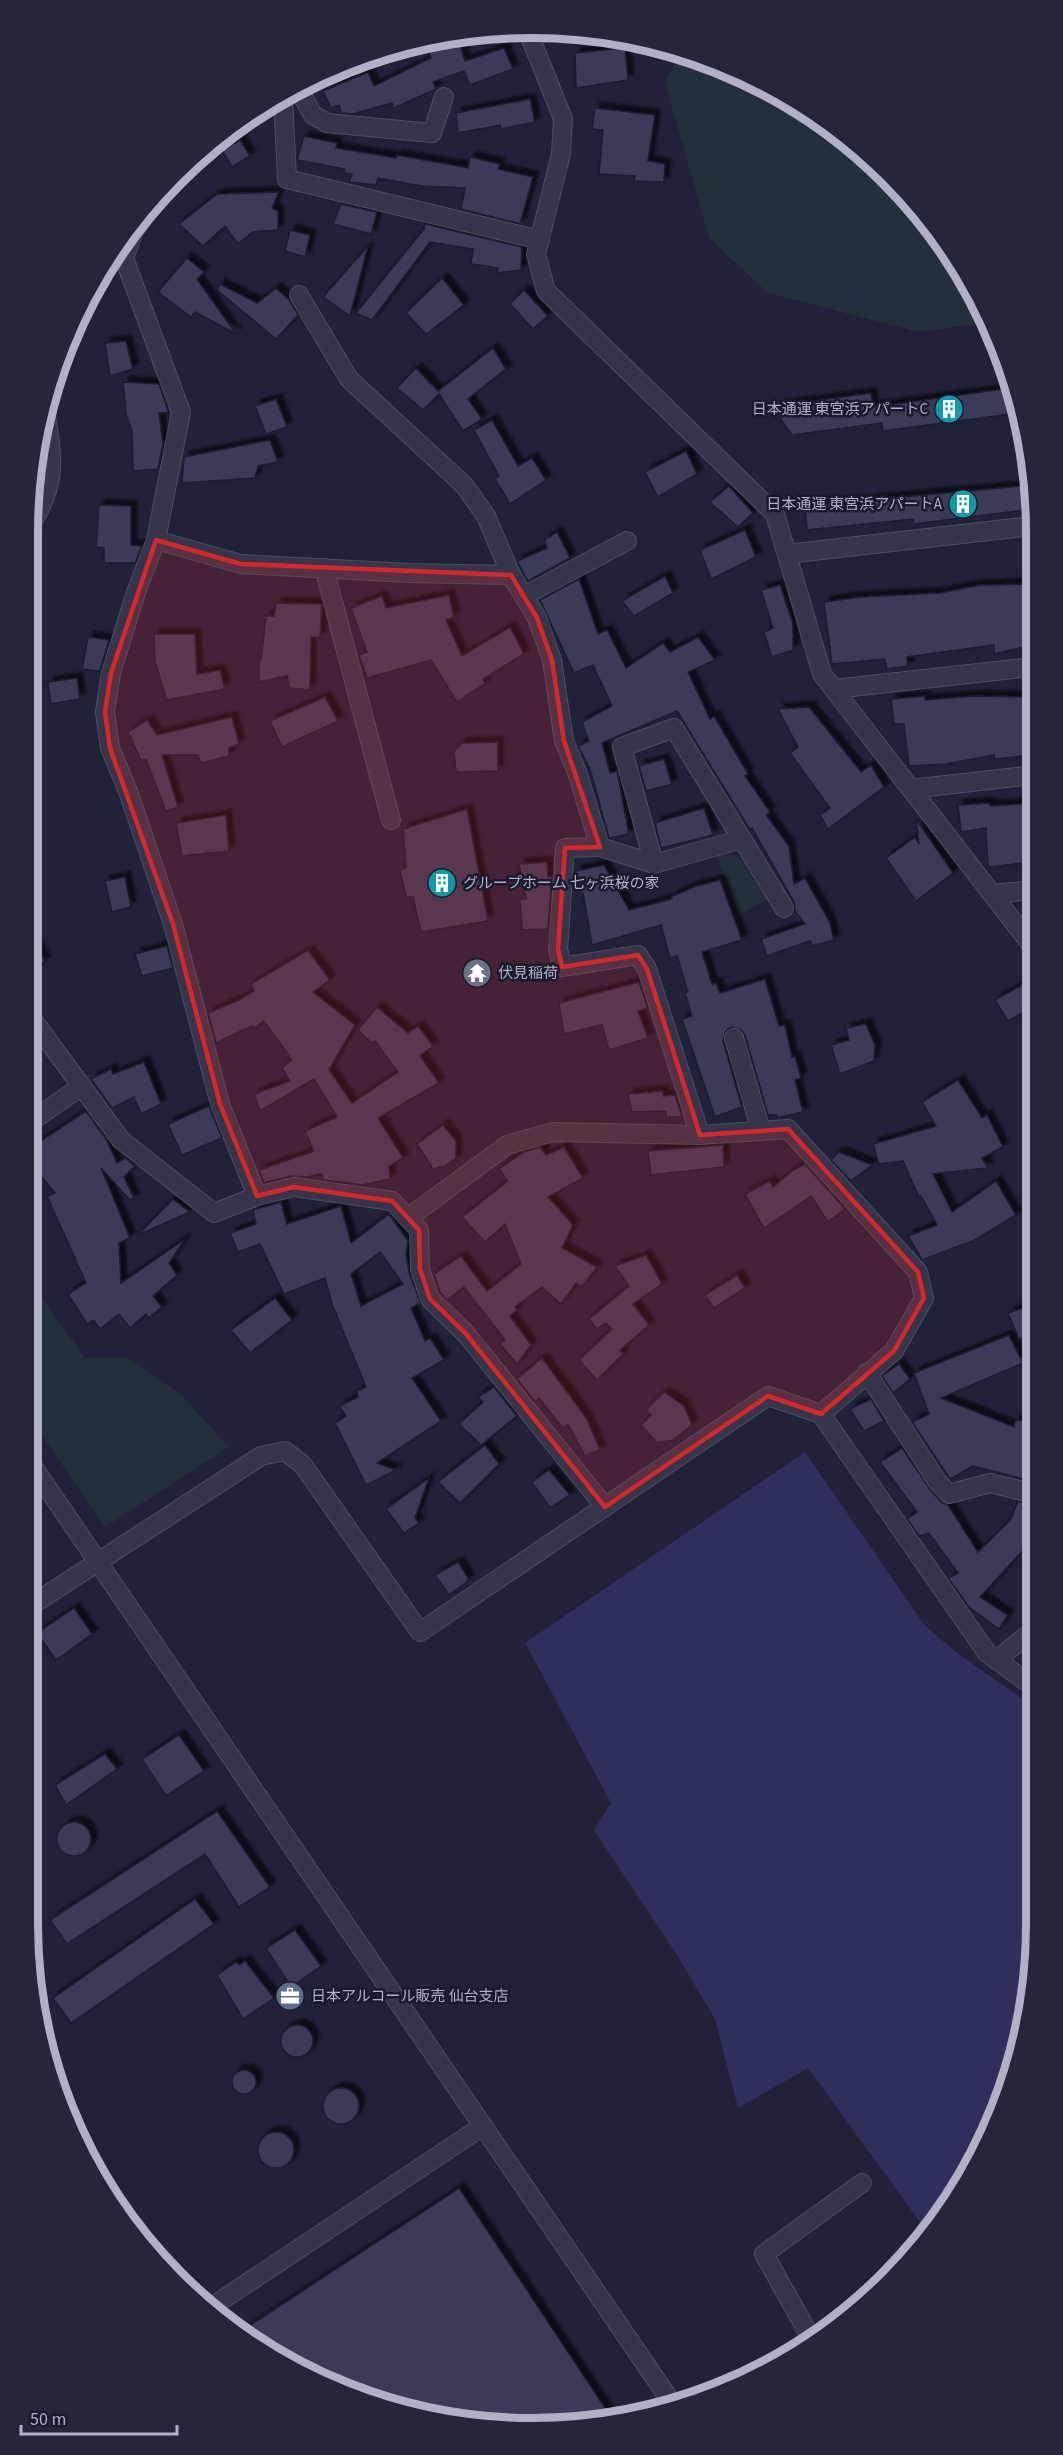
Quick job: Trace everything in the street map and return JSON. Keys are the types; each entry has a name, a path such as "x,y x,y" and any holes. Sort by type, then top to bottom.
{"street":[{"path":"531,38 563,118 561,154 536,254 546,291 775,514 822,674 1026,938"},
{"path":"295,98 313,115 327,123 432,133 444,97"},
{"path":"291,101 287,178 540,240"},
{"path":"128,248 124,258 181,412 156,540 136,592 111,673 105,712 110,748 129,794 173,924 220,1104 257,1196"},
{"path":"298,295 350,380 464,485 486,516 511,575 537,618 552,660 564,741 577,772 600,847"},
{"path":"39,514 43,508 52,480 52,455 48,430"},
{"path":"787,554 1026,527"},
{"path":"156,540 241,564 511,575"},
{"path":"524,596 627,541"},
{"path":"324,568 391,820"},
{"path":"834,689 1026,668"},
{"path":"654,864 622,747 674,728 784,908"},
{"path":"911,789 1026,776"},
{"path":"700,1135 647,969 638,955 562,967 558,949 566,848 600,847 654,864 742,839"},
{"path":"992,894 1026,891"},
{"path":"38,1027 121,1140 214,1213 257,1196 294,1187 392,1201 419,1230 420,1269 430,1299 466,1334 605,1507"},
{"path":"734,1038 761,1131"},
{"path":"38,1116 82,1086"},
{"path":"408,1218 507,1145 553,1132 700,1135 788,1129 918,1272 924,1298 894,1351 821,1414"},
{"path":"867,1373 938,1481 949,1494 990,1483 1026,1492"},
{"path":"38,1601 261,1456 285,1451 303,1465 420,1632 768,1396 821,1414 987,1653 1026,1682"},
{"path":"38,1474 668,2398"},
{"path":"996,1660 1026,1636"},
{"path":"217,2304 483,2126"},
{"path":"808,2333 764,2254 862,2183"}],"highlighted area":[{"path":"156,540 241,564 511,575 537,618 552,660 564,741 600,847 565,848 558,949 562,967 638,955 647,969 700,1135 788,1129 918,1272 924,1298 894,1351 821,1414 768,1396 605,1507 466,1334 430,1299 420,1269 419,1230 392,1201 294,1187 257,1196 220,1104 173,924 110,748 105,712 111,673"}],"shaded area":[{"path":"677,60 690,64 750,88 806,121 832,140 881,182 903,206 942,257 980,324 918,332 768,293 709,238 665,83"},
{"path":"713,847 739,858 768,899 738,915"},
{"path":"38,1292 85,1358 127,1357 181,1395 229,1447 105,1527 38,1430"},
{"path":"805,1452 923,1623 963,1657 1026,1702 1026,1924 1016,2020 999,2082 975,2142 942,2198 922,2225 808,2068 738,2108 715,2019 674,1950 594,1830 611,1803 525,1643"}],"building":[{"path":"460,43 465,61 504,48 513,69 470,85 464,71 433,82 436,89 394,108 392,103 353,114 341,113 339,105 331,108 323,91 368,72 374,86 431,58 427,49"},
{"path":"625,48 628,80 576,88 575,53"},
{"path":"530,99 535,122 501,129 500,125 458,133 456,113"},
{"path":"595,108 655,115 648,161 665,164 664,182 634,181 635,176 599,174 603,130 592,129"},
{"path":"304,136 337,143 336,148 396,158 397,155 468,168 470,157 500,164 498,169 533,177 520,224 461,209 465,188 422,186 378,178 376,185 349,182 352,174 344,173 345,169 297,160"},
{"path":"240,140 250,156 232,167 222,150"},
{"path":"279,192 272,208 278,211 278,230 253,232 238,244 225,226 203,246 179,224 217,194"},
{"path":"341,204 377,212 371,234 333,224"},
{"path":"425,224 522,247 521,270 497,273 498,268 471,264 473,249 430,242 372,320 356,313 424,229"},
{"path":"290,230 310,235 305,257 285,251"},
{"path":"368,246 350,316 323,297"},
{"path":"187,258 204,272 197,279 236,334 195,312 191,317 158,292"},
{"path":"442,278 464,305 426,334 406,313"},
{"path":"220,284 257,303 276,288 290,301 298,315 276,339 217,290"},
{"path":"524,290 548,316 533,329 510,304"},
{"path":"126,341 133,369 110,376 105,343"},
{"path":"493,348 506,369 468,399 482,419 463,431 439,394 423,410 397,388 416,368 438,391"},
{"path":"123,382 159,384 169,413 159,413 163,444 158,469 133,471 132,431 126,414"},
{"path":"1004,389 1011,414 883,431 882,423 792,435 780,418 778,406 871,393 873,407"},
{"path":"276,399 287,427 266,434 255,406"},
{"path":"492,420 518,466 532,458 546,480 510,504 495,479 499,476 474,430"},
{"path":"270,440 278,462 258,466 255,478 182,483 184,457"},
{"path":"686,451 697,474 658,497 645,472"},
{"path":"729,486 753,513 738,527 710,502"},
{"path":"1023,486 1025,510 914,524 913,519 807,530 805,506"},
{"path":"99,505 131,506 131,545 142,546 135,563 104,563 104,548 96,547"},
{"path":"745,530 756,557 711,579 700,550"},
{"path":"557,532 570,558 528,581 517,561 547,548 544,540"},
{"path":"665,576 673,593 634,616 622,601"},
{"path":"579,579 598,634 607,630 626,668 663,643 670,652 698,637 715,660 688,672 710,719 714,716 748,774 745,776 770,812 766,815 789,846 794,884 805,878 830,923 834,940 812,946 810,941 767,956 761,939 805,924 795,911 794,902 752,828 750,830 677,711 602,743 610,773 617,771 629,834 609,838 590,769 578,746 589,741 582,722 612,706 593,665 574,673 540,600"},
{"path":"1026,584 1026,646 994,654 994,645 907,657 908,666 887,669 885,659 832,664 824,602 860,597 939,593 980,585"},
{"path":"780,585 793,624 793,650 772,657 764,632 773,628 761,590"},
{"path":"449,595 454,617 446,620 462,656 510,627 524,654 483,679 485,684 457,702 431,660 367,678 359,655 367,652 351,608 382,596 386,608"},
{"path":"276,603 322,604 320,638 311,637 310,690 290,688 287,676 259,682 259,660 261,660 266,616 274,616"},
{"path":"154,634 195,634 197,674 220,670 225,689 167,700 155,662"},
{"path":"88,637 109,640 100,671 82,669"},
{"path":"77,678 80,699 51,704 48,682"},
{"path":"925,696 925,700 974,696 1026,697 1026,756 995,759 994,755 946,764 909,766 904,724 894,724 891,699"},
{"path":"325,697 338,721 282,747 270,721"},
{"path":"809,707 861,772 871,765 884,787 828,829 820,815 830,808 790,753 798,747 778,709"},
{"path":"232,717 239,744 229,748 229,756 201,763 198,755 162,755 178,807 166,811 146,760 141,760 128,732 147,720 157,735"},
{"path":"498,742 498,771 456,772 454,751 462,743"},
{"path":"664,759 672,784 646,791 639,766"},
{"path":"1026,803 1026,863 988,867 986,828 961,832 958,805"},
{"path":"704,808 713,835 661,848 655,823"},
{"name":"グループホーム 七ヶ浜桜の家","path":"467,809 488,921 421,932 413,897 406,897 400,870 406,868 403,829"},
{"path":"226,815 229,851 182,856 176,823"},
{"path":"916,819 953,873 916,901 886,858 915,837 919,844"},
{"path":"547,862 548,877 552,876 548,929 522,930 520,899 526,899 519,864"},
{"path":"604,865 629,910 672,899 671,897 696,886 720,880 742,940 702,952 712,984 716,983 720,993 765,979 779,1026 785,1025 792,1057 795,1056 801,1078 795,1080 803,1112 777,1118 777,1115 768,1115 745,1035 741,1030 731,1027 726,1031 723,1041 742,1107 715,1117 682,1019 692,1016 685,993 688,992 677,956 670,958 661,925 592,945 583,893 581,894 576,871"},
{"path":"125,877 131,907 112,912 105,881"},
{"path":"167,946 173,968 142,976 135,954"},
{"path":"38,950 45,961 38,966"},
{"path":"308,950 330,980 313,992 355,1025 329,1070 352,1103 398,1072 375,1041 372,1043 358,1030 377,1007 408,1033 418,1026 433,1046 420,1056 439,1083 378,1118 403,1158 389,1166 390,1179 363,1185 323,1180 322,1174 307,1177 291,1176 264,1183 259,1170 314,1151 305,1131 337,1117 314,1079 260,1111 254,1094 290,1081 282,1068 292,1060 264,1021 254,1028 252,1026 216,1043 208,1013 254,991 251,984"},
{"path":"639,982 648,1008 638,1011 648,1038 609,1050 602,1025 564,1034 559,1003"},
{"path":"1026,983 1026,1011 1008,1021 995,1000"},
{"path":"866,1024 875,1045 874,1061 840,1074 831,1045 849,1040 846,1028"},
{"path":"144,1062 161,1104 141,1114 134,1097 112,1108 91,1079 111,1069 113,1074"},
{"path":"958,1080 982,1118 987,1115 1003,1147 982,1158 988,1168 933,1174 952,1212 996,1181 1016,1215 975,1240 922,1260 908,1236 937,1225 921,1196 919,1197 903,1161 879,1164 873,1144 936,1126 922,1102"},
{"path":"663,1091 663,1096 675,1095 682,1117 666,1117 666,1111 632,1112 628,1094"},
{"path":"209,1106 222,1138 182,1155 168,1124"},
{"path":"86,1111 106,1139 117,1163 125,1158 135,1166 124,1177 134,1198 130,1200 101,1168 130,1238 119,1243 121,1283 185,1239 169,1263 177,1275 153,1296 162,1307 148,1318 146,1314 130,1328 119,1314 100,1329 93,1320 87,1324 68,1294 86,1283 47,1196 55,1193 38,1173 38,1143"},
{"path":"443,1125 456,1141 456,1158 445,1166 433,1169 417,1144"},
{"path":"723,1145 724,1167 651,1175 648,1151"},
{"path":"540,1147 546,1155 564,1147 583,1178 548,1197 573,1225 562,1248 597,1267 582,1287 576,1283 561,1304 542,1287 515,1307 517,1310 510,1316 531,1345 517,1364 500,1344 505,1340 464,1287 447,1300 440,1292 434,1274 461,1256 487,1291 521,1264 505,1224 485,1242 462,1217 508,1181 499,1169 524,1152"},
{"path":"839,1152 872,1165 851,1181 831,1160"},
{"path":"805,1164 845,1209 828,1222 811,1196 764,1228 745,1194 770,1181 773,1187 792,1171"},
{"path":"173,1199 190,1212 140,1234 140,1233"},
{"path":"281,1202 287,1224 341,1206 351,1243 389,1214 408,1241 406,1255 409,1272 422,1307 418,1304 411,1308 425,1341 430,1338 444,1360 412,1378 441,1421 377,1463 396,1470 366,1485 335,1423 346,1416 339,1406 358,1397 357,1391 366,1387 332,1304 325,1278 284,1294 260,1244 238,1252 230,1233 256,1224 253,1210","holes":["380,1252 403,1284 361,1306 351,1274"]},
{"path":"646,1255 662,1284 633,1304 649,1325 620,1350 623,1354 597,1380 579,1360 612,1329 606,1323 597,1329 589,1319 629,1286 615,1266"},
{"path":"737,1275 745,1288 714,1308 705,1295"},
{"path":"275,1298 292,1320 250,1353 231,1330"},
{"path":"1026,1307 1026,1336 1019,1339 1008,1313"},
{"path":"1009,1335 1023,1363 941,1398 1014,1427 1015,1420 1026,1421 1026,1480 973,1466 950,1479 912,1422 929,1414 914,1373"},
{"path":"542,1358 587,1419 600,1450 585,1456 568,1424 563,1428 539,1398 535,1402 517,1379"},
{"path":"899,1364 910,1379 893,1393 882,1376"},
{"path":"494,1387 517,1416 481,1445 459,1424 483,1402 478,1397"},
{"path":"664,1392 684,1406 692,1425 673,1440 657,1443 641,1425 651,1415 646,1410"},
{"path":"871,1399 884,1421 864,1431 850,1409"},
{"path":"485,1445 499,1464 460,1503 438,1482"},
{"path":"902,1448 929,1488 941,1502 948,1505 978,1552 1011,1519 1018,1501 1026,1503 1026,1547 980,1597 1008,1615 999,1629 969,1607 948,1578 958,1573 929,1533 919,1536 907,1519 917,1512 880,1462"},
{"path":"549,1470 570,1495 550,1508 532,1482"},
{"path":"429,1478 415,1518 419,1523 404,1533 386,1509"},
{"path":"458,1562 469,1580 449,1595 435,1575"},
{"path":"74,1608 92,1634 56,1660 38,1632"},
{"path":"179,1735 204,1771 166,1796 142,1759"},
{"path":"105,1754 117,1769 66,1805 55,1785"},
{"path":"217,1811 270,1887 239,1907 205,1854 67,1944 50,1920"},
{"path":"74,1822 86,1827 91,1839 86,1851 74,1856 62,1851 57,1839 62,1827"},
{"path":"195,1899 214,1924 71,2023 53,1998"},
{"path":"295,1930 321,1966 291,1987 266,1948"},
{"path":"245,1961 274,1998 243,2019 217,1975 236,1962 239,1965"},
{"path":"297,2025 308,2030 313,2041 308,2052 297,2057 286,2052 281,2041 286,2030"},
{"path":"244,2070 253,2073 256,2082 253,2091 244,2094 235,2091 232,2082 235,2073"},
{"path":"341,2088 354,2093 359,2106 354,2119 341,2124 328,2119 323,2106 328,2093"},
{"path":"276,2132 289,2137 294,2150 289,2163 276,2168 263,2163 258,2150 263,2137"},
{"path":"459,2188 607,2411 532,2418 467,2413 404,2401 342,2380 313,2367 247,2327"}],"place":[{"name":"日本通運 東宮浜アパートC","path":"949,409"},
{"name":"日本通運 東宮浜アパートA","path":"963,504"},
{"name":"グループホーム 七ヶ浜桜の家","path":"442,883"},
{"name":"伏見稲荷","path":"477,973"},
{"name":"日本アルコール販売 仙台支店","path":"290,1996"}]}
